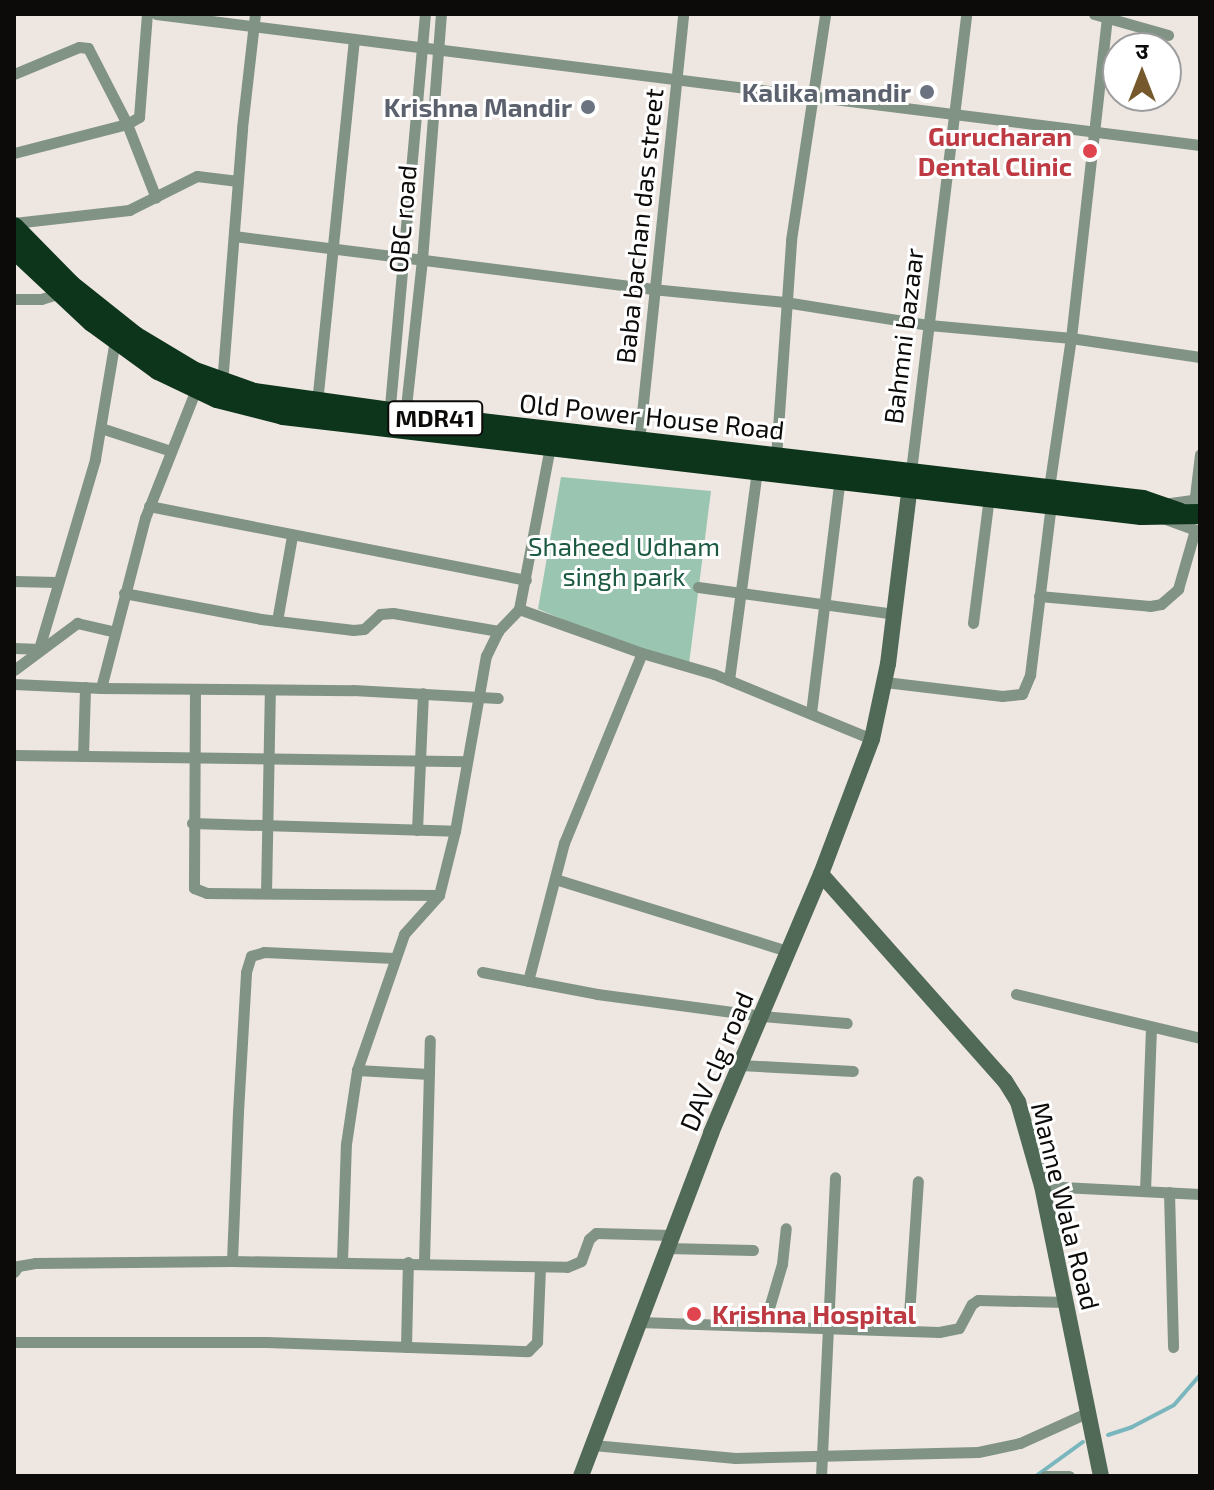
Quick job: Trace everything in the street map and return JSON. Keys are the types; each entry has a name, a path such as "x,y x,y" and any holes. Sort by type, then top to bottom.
{"highway":[{"name":"Old Power House Road","path":"14,225 65,290 115,340 158,370 217,398 283,415 397,420 639,442 776,457 911,479"},
{"name":"Old Power House Road","path":"14,249 65,290 166,357 222,384 397,420 550,446 840,478 911,479"},
{"name":"MDR41","path":"911,479 1189,513"},
{"name":"MDR41","path":"911,479 989,497 1050,496"}],"street":[{"path":"14,153 127,124 139,117 147,14"},
{"path":"156,14 254,20 354,40 676,77 1200,145"},
{"name":"OBC road","path":"397,420 404,257 425,14"},
{"name":"OBC road","path":"397,420 422,260 441,14"},
{"name":"Baba bachan das street","path":"639,442 652,289 683,14"},
{"path":"776,457 785,302 825,14"},
{"name":"Bahmni bazaar","path":"888,664 966,14"},
{"path":"1094,14 1157,32"},
{"path":"885,682 1002,696 1022,694 1030,675 1107,19"},
{"path":"222,384 254,20"},
{"path":"317,403 354,40"},
{"path":"14,74 85,46 94,55 127,124 156,198"},
{"path":"14,225 129,210 197,176 238,181"},
{"path":"234,236 652,289 785,302 929,325 1071,338 1200,357"},
{"path":"14,299 65,290"},
{"path":"39,650 56,582 85,499 101,428 115,340"},
{"path":"101,688 113,631 149,506 196,389"},
{"path":"101,428 171,451"},
{"path":"342,1262 346,1144 357,1070 394,958 410,925 432,906 439,895 455,831 477,695 489,644 519,609 550,446"},
{"path":"1039,596 1150,606 1161,604 1178,589 1200,454"},
{"path":"729,680 757,469"},
{"path":"811,713 840,478"},
{"path":"973,623 989,497"},
{"path":"149,506 526,580"},
{"path":"277,621 292,536"},
{"path":"14,581 56,582"},
{"path":"698,587 894,614"},
{"path":"124,593 277,621 360,630 380,614 393,613 498,631"},
{"path":"519,609 729,680 872,739"},
{"path":"14,670 77,623 113,631"},
{"path":"14,648 39,650"},
{"path":"528,981 570,829 642,653"},
{"name":"DAV clg road","path":"581,1476 740,1065 821,874 872,739 888,664"},
{"path":"14,684 423,693 498,698"},
{"path":"83,756 85,687"},
{"path":"195,690 194,888 207,893 439,895"},
{"path":"266,893 270,690"},
{"path":"417,830 423,693"},
{"path":"14,755 467,761"},
{"path":"192,823 455,831"},
{"name":"Manne Wala Road","path":"821,874 1005,1081 1026,1123 1042,1186 1100,1475"},
{"path":"555,879 788,951"},
{"path":"232,1261 238,1096 246,972 251,956 264,952 394,958"},
{"path":"482,972 583,992 761,1016 847,1023"},
{"path":"1016,994 1200,1038"},
{"path":"1145,1191 1151,1027"},
{"path":"424,1262 430,1040"},
{"path":"740,1065 853,1071"},
{"path":"357,1070 429,1074"},
{"path":"821,1476 835,1177"},
{"path":"908,1330 918,1181"},
{"path":"1042,1186 1200,1194"},
{"path":"1169,1192 1173,1347"},
{"path":"764,1325 782,1264 786,1228"},
{"path":"14,1272 18,1266 35,1263 232,1261 424,1262 540,1267 578,1265 596,1233 753,1250"},
{"path":"406,1347 408,1262"},
{"path":"14,1342 266,1342 521,1352 534,1348 538,1335 540,1267"},
{"path":"639,1322 955,1330 978,1300 1066,1302"},
{"path":"593,1445 709,1457 1001,1449 1089,1417"},
{"path":"1045,1476 1069,1476"}],"green space":[{"name":"Shaheed Udham singh park","path":"561,477 711,491 688,672 538,609"}],"waterway":[{"path":"1108,1435 1132,1427 1174,1405 1200,1375"},
{"path":"1036,1476 1083,1442"}],"place":[{"name":"Kalika mandir","path":"927,92"},
{"name":"Krishna Mandir","path":"588,107"},
{"name":"Gurucharan Dental Clinic","path":"1090,151"},
{"name":"Krishna Hospital","path":"694,1314"}]}
